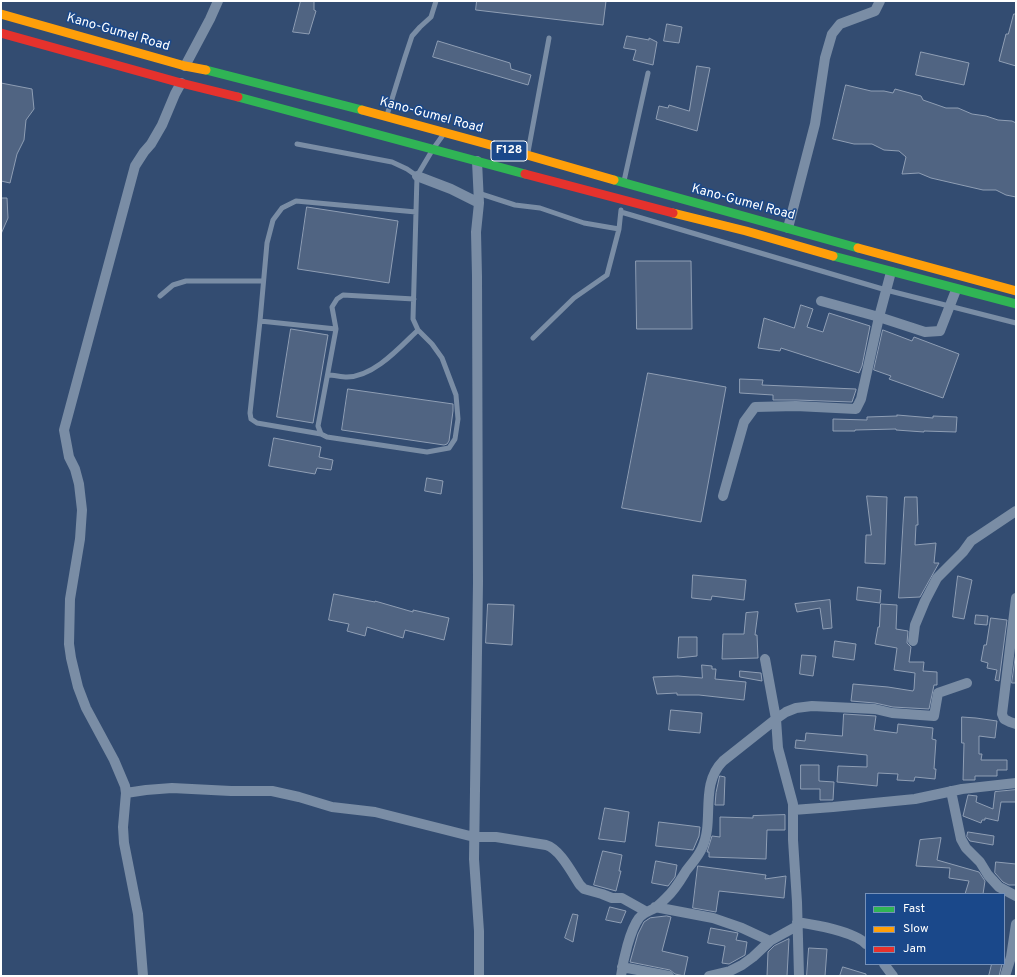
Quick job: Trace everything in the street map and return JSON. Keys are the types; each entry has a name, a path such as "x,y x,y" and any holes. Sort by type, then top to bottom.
{"main road":[{"name":"Kano-Gumel Road","path":"1,14 185,66 347,106 444,134 527,155 624,184 1016,291"},
{"name":"Kano-Gumel Road","path":"1,33 181,83 194,85 673,213 746,231 890,272 929,281 956,290 1016,304"},
{"path":"929,281 932,268"}],"street":[{"path":"185,66 218,1"},
{"path":"788,228 815,124 826,58 832,34 840,24 875,11 880,1"},
{"path":"143,976 138,914 124,843 123,827 126,793 123,779 86,708 78,687 70,658 70,599 80,539 82,510 76,469 69,457 64,430 135,166 140,157 151,144 181,83"},
{"path":"477,161 478,568 474,858 479,976"},
{"path":"417,176 478,198"},
{"path":"723,496 744,422 755,408 796,406 856,409 861,399 878,317 890,272"},
{"path":"821,301 925,332 940,331 956,290"},
{"path":"913,641 915,625 937,578 963,552 971,541 1016,511"},
{"path":"1016,598 1002,714 1004,719 1016,724"},
{"path":"765,659 776,719 778,748 793,804 793,840 799,976"},
{"path":"623,973 630,939 639,918 676,888 704,845 707,835 709,795 712,777 716,768 776,719 786,712 796,708 812,706 875,709 892,713 934,716 938,693 967,683"},
{"path":"793,810 833,808 915,799 951,791 1016,783"},
{"path":"126,793 172,788 231,791 272,791 332,807 375,812 474,837 496,836 550,846 560,855 584,889 612,898 622,898 651,909 713,918 770,940"},
{"path":"951,791 961,839 966,848 980,862 988,875 999,886 1016,896"},
{"path":"708,976 730,971 742,965 753,957 770,940 797,924 825,927 860,938 865,943"},
{"path":"1005,976 1014,949 1016,924"},
{"path":"885,965 893,976"},
{"path":"623,973 626,971 650,976"},
{"path":"623,973 669,976"}],"lane":[{"path":"386,118 412,36 420,26 431,17 436,1"},
{"path":"527,155 548,38"},
{"path":"624,184 648,73"},
{"path":"416,212 296,201 282,208 273,220 267,243 260,321 250,402 251,419 257,423 321,434 327,437 427,452 449,448 455,439 458,419 456,395 442,358 432,344 418,330 413,319 414,299 417,176 444,134"},
{"path":"297,144 392,162 407,169 417,176"},
{"path":"478,198 494,197 515,205 540,208 584,223 619,229"},
{"path":"533,338 574,298 607,275 619,229 622,199"},
{"path":"621,212 886,290 1016,323"},
{"path":"160,296 173,285 186,282 263,281"},
{"path":"321,434 318,426 336,329 332,307 337,299 343,295 414,299"},
{"path":"260,321 336,329"},
{"path":"328,375 348,377 366,372 386,360 418,330"}],"building":[{"path":"301,1 314,1 314,10 316,11 309,34 293,32"},
{"path":"477,1 606,1 603,25 476,10"},
{"path":"1014,14 1016,14 1016,66 999,61 1006,34 1008,34"},
{"path":"667,24 682,27 679,43 664,41"},
{"path":"627,36 649,40 649,38 657,42 653,65 633,60 636,50 624,48"},
{"path":"438,41 510,63 511,69 531,75 528,85 433,57"},
{"path":"921,52 969,63 964,85 916,75"},
{"path":"697,66 710,68 697,131 656,119 659,106 668,108 669,105 689,111"},
{"path":"1,83 32,89 34,109 26,120 24,140 17,154 10,183 1,181"},
{"path":"846,85 871,91 893,93 895,89 921,96 923,100 946,108 958,108 972,114 1016,123 1016,197 1006,195 996,190 983,190 931,178 919,173 902,174 906,157 899,151 884,150 872,144 854,144 833,139"},
{"path":"1,198 7,198 8,218 1,234"},
{"path":"307,207 398,221 389,283 298,269"},
{"path":"636,261 691,261 692,329 637,329"},
{"path":"801,305 813,309 807,327 823,332 829,313 870,326 862,366 859,373 781,348 780,351 758,348 764,318 794,328"},
{"path":"291,329 328,335 313,423 277,417"},
{"path":"883,330 912,341 914,337 959,354 943,398 889,379 891,376 874,370"},
{"path":"648,373 726,387 701,522 622,508"},
{"path":"740,379 763,380 762,385 856,390 852,402 773,400 773,395 740,393"},
{"path":"348,389 453,404 449,441 444,445 342,430"},
{"path":"897,415 933,418 933,416 957,417 956,432 924,432 896,429 833,431 833,419 867,420 867,417"},
{"path":"274,438 321,447 319,457 333,460 331,470 317,468 315,474 269,466"},
{"path":"427,478 443,481 441,494 425,491"},
{"path":"867,496 887,497 885,564 865,563 866,535 871,535"},
{"path":"905,497 917,497 918,525 916,525 915,545 936,543 934,563 939,563 920,597 899,598"},
{"path":"693,575 746,580 744,600 712,596 711,600 692,598"},
{"path":"958,576 972,580 964,619 953,617"},
{"path":"858,587 881,590 880,603 857,600"},
{"path":"334,594 375,601 413,612 413,610 449,618 444,640 405,630 403,638 367,627 365,636 347,631 349,624 329,620"},
{"path":"830,600 832,628 823,629 820,608 797,612 795,604"},
{"path":"488,604 514,605 512,645 486,643"},
{"path":"881,604 897,605 896,629 908,631 907,643 911,647 909,662 924,662 923,671 937,672 937,685 934,685 929,709 893,707 875,703 851,701 853,684 913,691 914,689 915,673 894,670 897,648 875,644 879,627"},
{"path":"758,612 755,635 757,635 758,658 722,659 723,634 744,634 746,613"},
{"path":"976,615 988,616 987,625 975,624"},
{"path":"991,618 1007,620 999,681 995,680 997,670 987,668 988,663 981,661 984,645 986,645"},
{"path":"679,637 697,637 697,656 678,658"},
{"path":"835,641 856,644 854,660 833,657"},
{"path":"1016,652 1016,683 1012,683"},
{"path":"802,655 816,656 813,676 800,674"},
{"path":"702,665 712,666 712,669 716,669 715,679 746,682 744,700 699,695 677,695 677,693 657,694 653,677 678,676 702,678"},
{"path":"740,671 761,673 762,681 740,677"},
{"path":"671,710 702,713 700,733 669,730"},
{"path":"844,714 876,716 874,730 897,733 898,724 933,728 932,739 936,740 934,769 936,769 935,779 915,777 914,781 897,780 898,774 878,773 877,786 837,782 838,766 867,767 867,755 795,748 796,740 805,741 806,733 842,736"},
{"path":"962,717 997,721 995,738 979,736 979,754 982,754 981,760 1007,760 1007,770 997,770 997,776 975,776 975,780 963,780 964,743 962,743"},
{"path":"801,765 819,765 819,781 834,782 833,800 820,800 820,789 801,789"},
{"path":"720,776 725,777 724,805 715,805 716,793"},
{"path":"1016,790 1016,802 1001,802 998,821 985,818 985,820 982,820 981,823 963,816 968,795 977,796 976,802 993,809 995,792"},
{"path":"605,808 629,812 625,842 599,839"},
{"path":"785,815 785,830 767,830 766,859 709,857 709,852 707,852 712,836 720,837 720,817 753,818 753,816"},
{"path":"659,822 700,827 699,836 693,850 656,846"},
{"path":"968,832 994,836 993,845 970,841 967,837"},
{"path":"941,838 937,860 979,872 985,881 983,893 965,893 969,881 949,878 950,868 916,866 920,840"},
{"path":"603,851 622,855 619,871 621,871 616,891 594,885"},
{"path":"656,861 677,865 675,877 668,886 652,883"},
{"path":"996,862 1016,864 1016,885 1009,885 1003,882 995,873"},
{"path":"698,866 766,875 765,879 786,876 784,898 719,891 716,912 693,908"},
{"path":"610,907 626,911 621,923 606,920"},
{"path":"573,914 578,915 573,942 565,938"},
{"path":"671,917 662,951 688,957 684,976 675,974 670,970 630,962 638,934 644,922 650,918"},
{"path":"711,928 738,933 736,940 747,942 745,955 729,964 722,963 725,946 708,943"},
{"path":"789,939 787,976 767,976 768,952 774,946"},
{"path":"809,948 827,949 825,976 807,976"},
{"path":"992,965 1002,965 999,976 989,976"},
{"path":"843,967 866,974 866,976 840,976"}],"traffic: fast":[{"path":"206,70 362,110"},
{"path":"238,97 525,174"},
{"path":"614,180 858,248"},
{"path":"833,256 1016,304"}],"traffic: slow":[{"path":"1,14 185,66 206,70"},
{"path":"362,110 614,180"},
{"path":"673,213 746,231 833,256"},
{"path":"858,248 1016,291"}],"traffic: jam":[{"path":"1,33 181,83 238,97"},
{"path":"525,174 673,213"}]}
